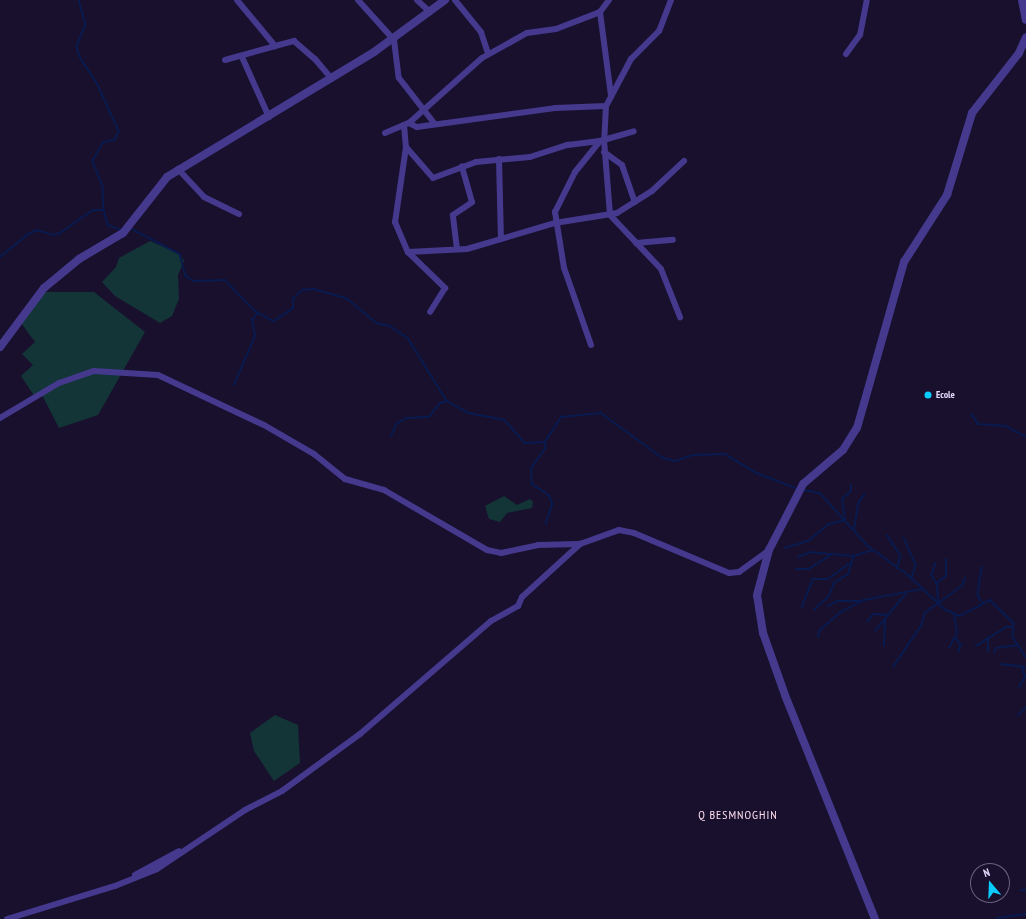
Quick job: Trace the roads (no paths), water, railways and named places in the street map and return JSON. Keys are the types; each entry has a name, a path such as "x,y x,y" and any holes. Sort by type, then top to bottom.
{"street":[{"path":"237,0 275,46"},
{"path":"358,0 394,40 399,78 423,111 434,123"},
{"path":"417,0 430,12"},
{"path":"0,348 44,288 79,259 123,233 152,194 178,169 332,79 394,40 445,0"},
{"path":"455,0 481,32 488,54"},
{"path":"385,134 406,124 423,111 461,74 488,54 527,33 556,29 600,12 609,0"},
{"path":"672,0 659,31 631,59 606,106 602,141 610,215 661,269 680,316"},
{"path":"846,54 860,35 867,0"},
{"path":"1022,0 1026,20"},
{"path":"600,12 611,96"},
{"path":"874,919 763,632 757,595 769,550 803,484 843,450 857,428 904,262 947,195 972,113 1018,53 1026,37"},
{"path":"225,60 242,57 294,41 315,59 332,79"},
{"path":"242,57 269,116"},
{"path":"406,124 416,126 555,108 606,106"},
{"path":"406,124 406,147 395,222 408,252 445,288 430,312"},
{"path":"406,147 417,156 429,177 462,166 499,159 530,157 568,145 602,141 634,131"},
{"path":"591,345 564,268 555,223 555,212 565,189 602,141"},
{"path":"604,152 622,165 635,202"},
{"path":"499,159 501,239"},
{"path":"408,252 457,249 501,239 555,223 610,215 635,202 684,161"},
{"path":"457,249 453,215 472,202 462,166"},
{"path":"178,169 204,197 239,214"},
{"path":"636,243 673,240"},
{"path":"0,418 59,383 94,371 158,375 264,425 314,454 345,479 384,490 487,550 501,553 538,545 580,544 619,530 634,533 729,573 739,572 769,550"},
{"path":"8,919 124,883 156,870 186,849 282,791 328,758 423,678 455,656 491,621 518,606 542,577 580,544"}],"waterway":[{"path":"79,0 86,24 77,46 80,57 98,85 119,131 115,140 103,143 93,161 103,187 104,210"},
{"path":"0,257 27,235 37,230 53,235 60,233 93,210 104,210 108,225 121,230"},
{"path":"130,228 180,254 186,276 194,281 225,280 255,311 274,321 293,308 293,299 302,290 314,289 348,299 377,323 390,326 408,338 447,401 469,413 505,420 525,443 545,442 561,417 601,413 663,458 675,461 694,455 725,454 757,473 798,489"},
{"path":"234,385 255,336 252,320 258,313"},
{"path":"391,436 397,423 407,418 429,417 440,403 447,401"},
{"path":"972,414 978,424 1006,426 1026,437"},
{"path":"545,442 546,448 532,468 532,484 549,495 553,504 546,524"},
{"path":"785,548 808,541 829,524 845,520 842,499 851,491 851,485"},
{"path":"804,490 820,493 868,546 907,574 946,610 960,616 990,600 1014,623 1013,637 1026,657"},
{"path":"854,530 858,504 864,495"},
{"path":"887,535 901,556 897,568"},
{"path":"904,538 916,565 912,578"},
{"path":"814,610 829,596 834,583 848,574 854,556 873,550"},
{"path":"798,557 811,552 831,554"},
{"path":"796,569 809,569 832,554 854,556"},
{"path":"938,604 937,583 946,576 946,559"},
{"path":"936,563 932,575 937,585"},
{"path":"802,607 813,579 828,579 849,564"},
{"path":"982,567 978,596 983,603"},
{"path":"893,667 921,626 925,613 963,585 965,578"},
{"path":"818,637 819,631 841,612 864,600 923,589"},
{"path":"875,631 905,595"},
{"path":"828,606 838,601 860,601"},
{"path":"949,648 957,633 954,613"},
{"path":"867,622 873,614 887,615"},
{"path":"884,646 885,619"},
{"path":"976,646 1006,627 1013,627"},
{"path":"956,638 961,645 959,652"},
{"path":"988,638 988,652"},
{"path":"994,653 996,648 1018,645"},
{"path":"1001,664 1026,667"},
{"path":"1019,687 1025,677 1022,668"},
{"path":"1018,715 1026,707"},
{"path":"1021,890 1026,890"},
{"path":"997,918 1026,914"}],"place":[{"name":"Ecole","path":"928,395"}],"district":[{"name":"Q BESMNOGHIN","path":"738,815"}]}
